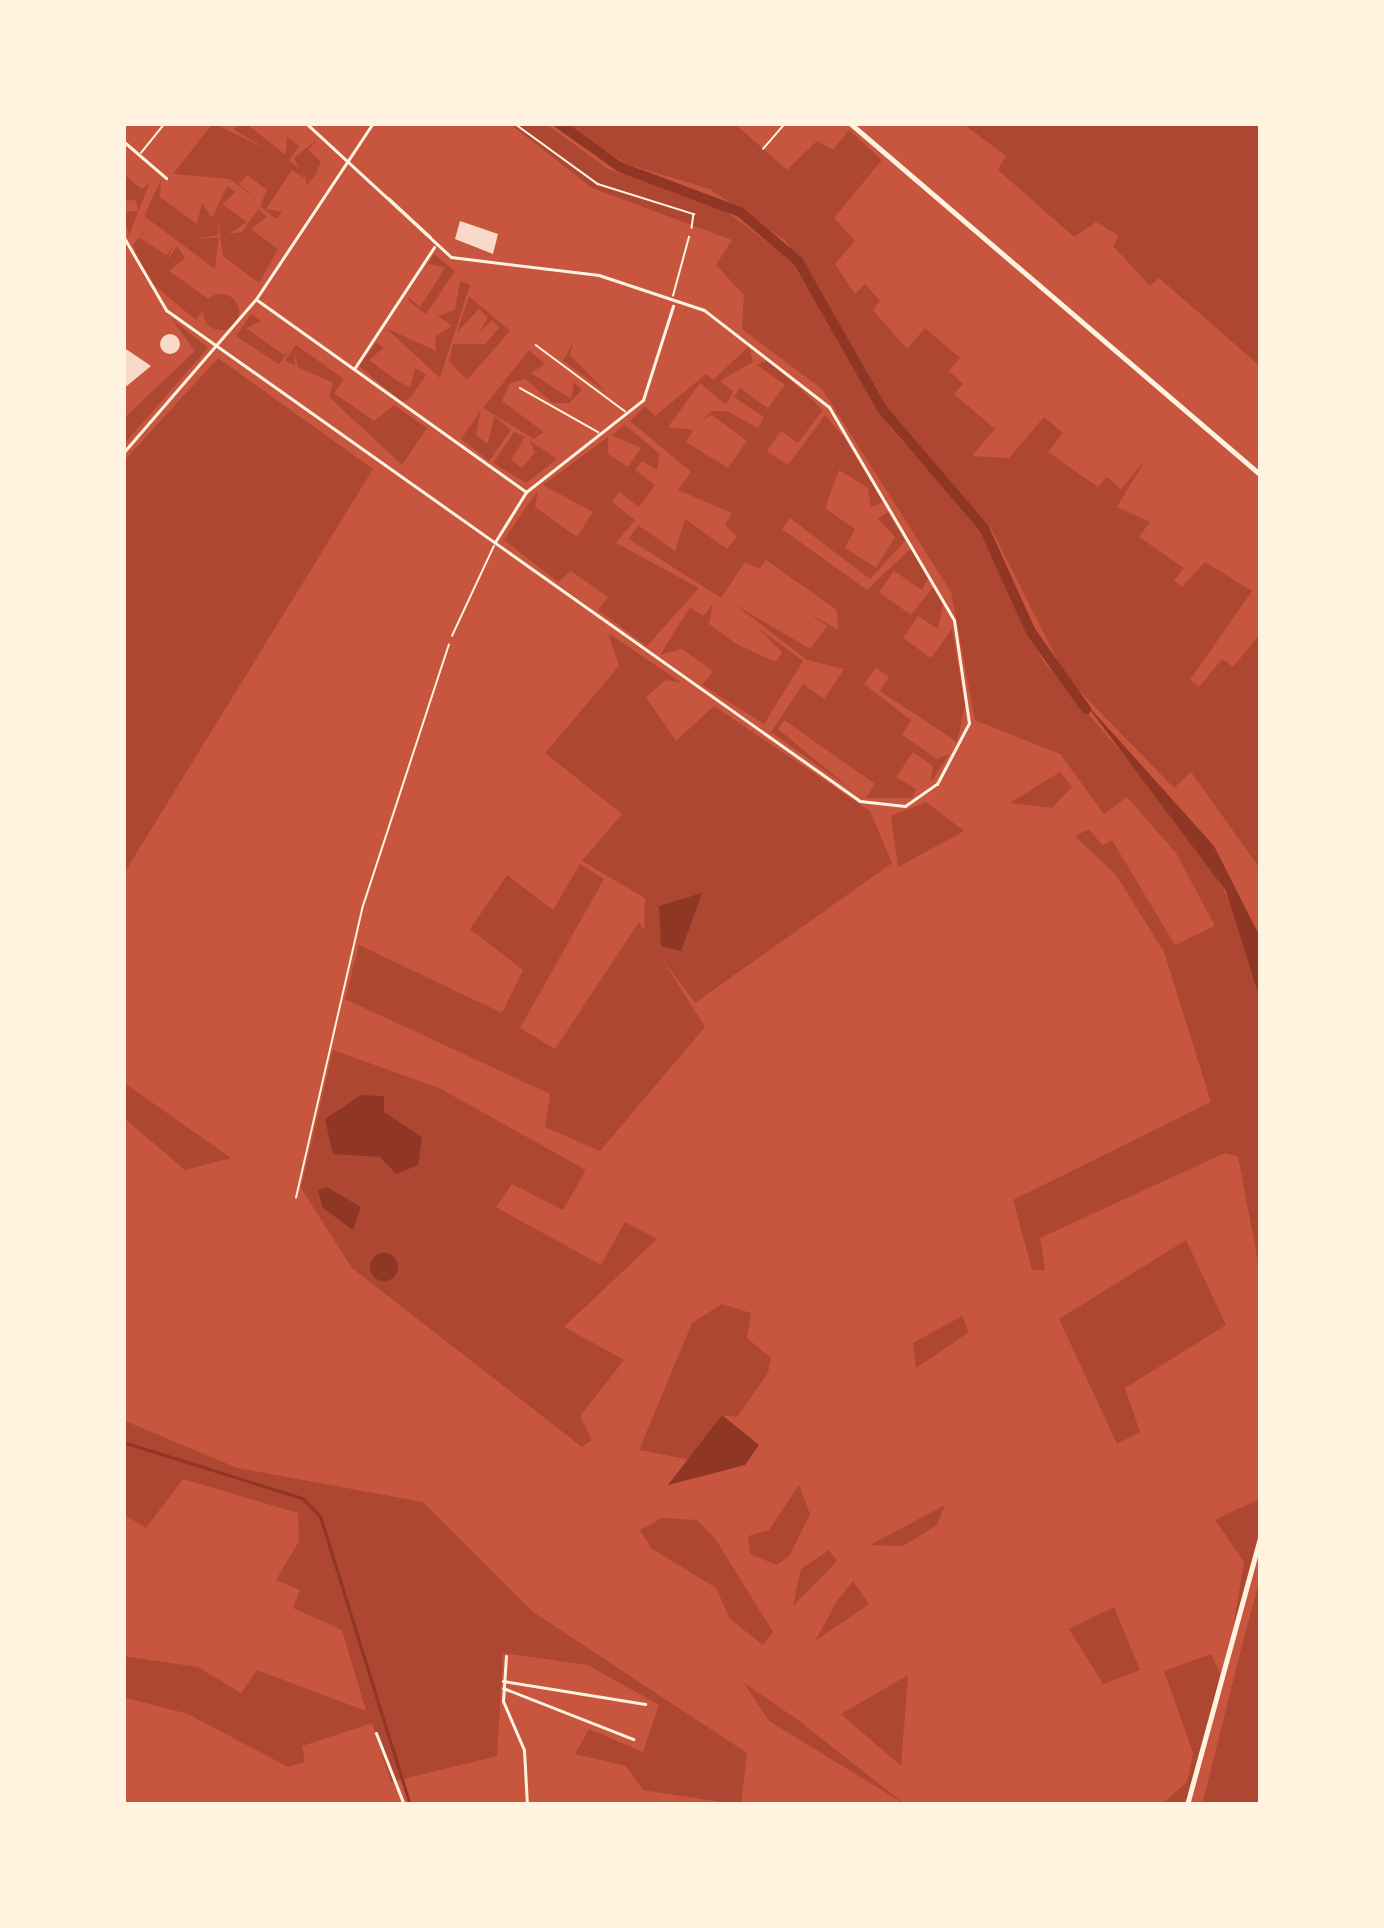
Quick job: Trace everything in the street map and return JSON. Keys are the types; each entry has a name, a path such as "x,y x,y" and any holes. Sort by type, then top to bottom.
{"street":[{"path":"123,236 154,301 860,801 905,806 924,796 970,723 954,620 829,407 714,314 673,304 606,277 476,263 435,245 306,123"},
{"path":"123,453 256,299 373,123"},
{"path":"850,123 1261,475"},
{"path":"123,141 166,178"},
{"path":"352,371 435,245"},
{"path":"256,299 526,492"},
{"path":"495,542 526,492 628,413 652,383 673,304"},
{"path":"1187,1805 1261,1535"},
{"path":"506,1656 502,1684 524,1750 527,1805"},
{"path":"502,1684 645,1704"},
{"path":"502,1684 633,1739"},
{"path":"376,1732 404,1805"}],"lane":[{"path":"139,155 165,123"},
{"path":"763,149 786,123"},
{"path":"673,304 689,237"},
{"path":"536,345 628,413"},
{"path":"520,388 600,434"},
{"path":"452,636 495,542"}],"path":[{"path":"514,123 598,184 697,216 689,237"},
{"path":"296,1198 362,909 452,636"}],"shaded area":[{"path":"213,123 266,149 233,129 245,123 286,155 287,137 299,146 289,161 299,168 294,158 318,139 308,150 321,162 314,177 307,185 303,168 304,178 292,170 266,209 282,212 276,219 260,206 267,190 247,175 239,184 257,199 230,179 173,174"},
{"path":"509,123 545,123 608,169 716,204 791,260 892,430 980,528 1043,661 1196,840 1233,907 1261,1003 1261,1277 1238,1157 1225,1153 1040,1238 1045,1270 1032,1270 1013,1200 1211,1102 1164,952 1116,875 1075,836 1089,829 1102,845 1112,840 1175,945 1215,926 1176,853 1127,797 1104,814 1060,754 975,720 951,592 822,389 742,329 744,295 716,265 732,240 592,188"},
{"path":"562,123 734,123 787,170 817,141 833,150 849,130 882,160 834,218 855,241 835,264 855,294 865,284 880,301 873,310 907,349 925,328 960,358 949,371 963,384 954,394 995,429 972,456 1009,458 1044,417 1063,433 1048,452 1098,487 1107,477 1121,489 1146,459 1117,507 1150,522 1139,537 1184,568 1174,580 1182,587 1205,562 1252,591 1190,680 1199,687 1222,659 1233,667 1261,633 1261,870 1191,772 1174,788 1066,677 991,528 895,425 786,241 710,189 627,164"},
{"path":"962,123 1261,123 1261,367 1159,278 1150,286 1113,246 1119,236 1096,222 1074,237 998,170 1006,156"},
{"path":"123,174 142,189 150,182 129,235 123,212 138,211 136,200 123,201"},
{"path":"161,180 160,197 197,224 202,203 212,218 227,186 236,192 222,204 247,222 229,234 242,232 258,209 267,217 251,229 278,249 259,283 223,256 218,222 218,235 193,240 219,237 215,269 144,216"},
{"path":"149,226 140,238 166,255 175,244 165,263 177,246 185,258 169,271 210,300 196,320 144,277 133,245"},
{"path":"434,254 455,271 426,314 408,297 420,307 437,281 445,267 428,264"},
{"path":"460,281 470,285 440,378 386,328 436,351 435,337 452,326 438,316 455,310"},
{"path":"221,294 234,299 239,312 234,325 221,330 208,325 203,312 208,299"},
{"path":"469,296 510,331 467,380 449,361 453,344 485,344 499,328 492,320 480,332 488,317 479,309 457,332"},
{"path":"251,314 261,321 246,328 284,355 291,348 279,364 236,336"},
{"path":"171,318 208,348 123,445 123,419 195,351"},
{"path":"376,343 384,347 369,360 396,380 410,388 415,368 426,375 402,402 359,366"},
{"path":"573,343 570,355 606,392 563,361"},
{"path":"296,345 344,379 334,393 374,421 394,405 427,428 402,465 329,397 333,383 298,367 294,352 295,365 285,361"},
{"path":"749,346 753,362 720,381 733,391 726,405 700,383 668,427 693,430 686,442 728,468 747,441 712,415 702,420 712,411 727,411 758,428 764,417 734,397 740,388 768,408 785,385 757,365 769,360 823,410 798,443 781,431 767,451 788,465 825,415 844,437 883,502 871,507 868,488 839,470 825,508 855,529 845,548 876,568 895,537 878,519 888,512 905,541 870,579 790,518 782,529 867,590 911,548 928,578 922,590 894,571 879,592 911,615 933,587 943,604 938,629 918,616 903,638 931,658 952,629 965,706 957,742 880,691 889,677 876,668 864,684 911,720 902,735 937,759 949,754 931,782 933,766 913,752 896,777 916,789 912,798 866,798 875,784 784,720 778,729 853,791 771,732 803,684 824,699 844,669 807,660 734,604 810,649 827,626 808,613 838,630 837,610 766,560 759,569 745,562 721,598 629,539 638,525 675,551 685,519 727,549 737,537 725,524 732,513 678,490 691,472 630,421 645,406 655,416 706,374 713,380"},
{"path":"529,350 545,364 531,373 571,399 574,382 582,390 569,403 553,403 525,379 510,383 502,401 544,432 534,439 483,408"},
{"path":"218,358 373,469 123,875 123,462"},
{"path":"481,410 476,435 488,444 494,416 511,430 489,461 461,439"},
{"path":"625,425 660,454 657,470 642,461 635,470 655,485 639,507 619,492 612,502 635,520 616,543 699,588 647,646 598,610 608,597 571,571 558,582 504,540 538,490 535,507 577,537 593,512 543,485 608,437 608,454 628,467 641,448 611,435"},
{"path":"514,432 525,437 511,460 522,468 535,452 529,440 557,459 526,483 493,463"},
{"path":"713,604 709,624 738,645 776,662 782,652 757,627 803,661 764,724 702,685 713,671 682,649 660,655 690,607 703,616"},
{"path":"608,633 682,683 666,680 646,697 676,741 714,706 870,811 892,863 695,1003 644,934 645,898 582,861 622,814 545,753 619,666"},
{"path":"1082,699 1214,846 1261,939 1261,1003 1226,891"},
{"path":"1060,772 1072,787 1052,808 1010,803"},
{"path":"926,802 964,831 898,867 891,816"},
{"path":"580,864 604,879 520,1028 555,1049 639,922 705,1027 600,1151 545,1127 550,1094 345,999 359,945 502,1013 523,970 470,929 507,875 553,910"},
{"path":"702,893 681,951 661,946 659,906"},
{"path":"333,1050 439,1088 586,1170 563,1210 512,1184 496,1207 601,1265 625,1222 657,1239 564,1327 624,1360 580,1416 592,1440 582,1447 352,1268 301,1188"},
{"path":"123,1082 231,1158 185,1170 123,1117"},
{"path":"361,1095 384,1096 384,1112 422,1137 418,1165 396,1174 380,1157 333,1154 325,1119"},
{"path":"327,1187 361,1207 353,1230 323,1208 318,1191"},
{"path":"1186,1240 1226,1325 1125,1388 1140,1432 1117,1444 1059,1319"},
{"path":"384,1253 394,1257 398,1267 394,1277 384,1281 374,1277 370,1267 374,1257"},
{"path":"722,1304 751,1313 747,1338 771,1358 768,1373 737,1417 722,1415 697,1461 639,1450 692,1323"},
{"path":"962,1316 969,1332 916,1368 913,1343"},
{"path":"722,1415 759,1445 745,1465 668,1485"},
{"path":"123,1420 237,1468 423,1502 533,1612 747,1753 741,1805 643,1790 626,1766 575,1754 589,1729 643,1752 659,1705 588,1665 503,1653 497,1756 391,1782 372,1723 302,1746 305,1762 288,1767 188,1714 123,1697 123,1656 198,1667 241,1693 257,1670 366,1711 342,1630 293,1608 300,1590 276,1580 299,1541 298,1513 183,1479 146,1528 123,1514"},
{"path":"799,1485 810,1514 790,1555 777,1565 750,1554 748,1536 769,1530"},
{"path":"1261,1498 1261,1531 1226,1670 1244,1562 1215,1520"},
{"path":"945,1505 937,1525 903,1546 870,1545"},
{"path":"662,1518 697,1520 716,1540 773,1632 763,1645 730,1619 716,1588 651,1548 640,1530"},
{"path":"829,1550 837,1561 793,1606 801,1569"},
{"path":"1261,1575 1261,1805 1202,1805 1241,1649"},
{"path":"853,1581 869,1604 815,1641 837,1601"},
{"path":"1114,1607 1140,1670 1103,1684 1069,1629"},
{"path":"1211,1654 1222,1677 1186,1805 1161,1805 1187,1782 1193,1753 1164,1671"},
{"path":"908,1675 901,1766 841,1714"},
{"path":"744,1683 798,1720 906,1805 769,1721"}],"building":[{"path":"460,221 498,234 493,254 455,239"},
{"path":"170,334 180,344 170,354 160,344"},
{"path":"123,347 151,366 123,389"}],"waterway":[{"path":"558,123 620,167 740,212 798,261 882,409 984,528 1031,632 1086,709"},
{"path":"123,1442 302,1498 320,1516 410,1805"}]}
